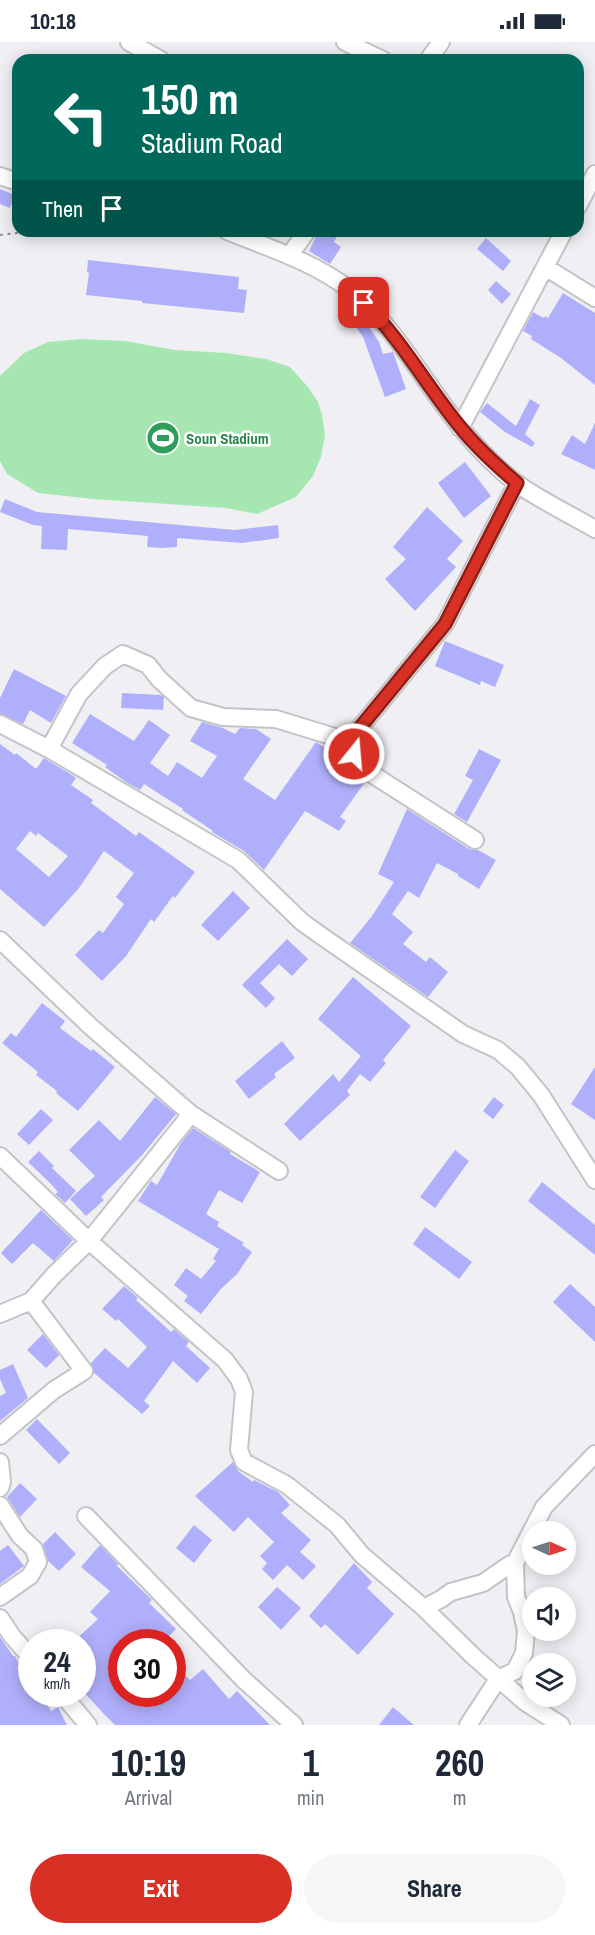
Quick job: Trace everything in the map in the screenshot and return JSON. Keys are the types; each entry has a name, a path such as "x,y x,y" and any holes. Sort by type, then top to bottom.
{"street":[{"path":"129,42 150,54"},
{"path":"345,42 370,54"},
{"path":"584,195 595,174"},
{"path":"242,237 328,274 352,292 375,314 460,428 484,454 517,483 595,529"},
{"path":"289,256 303,237"},
{"path":"460,428 561,237"},
{"path":"545,267 595,298"},
{"path":"475,840 361,767 354,754 354,743 358,730 445,624 517,483"},
{"path":"49,749 79,694 105,666 123,654 148,665 159,679 191,708 223,717 276,719 354,743"},
{"path":"0,724 49,749 238,860 323,938 463,1034 498,1050 518,1066 541,1095 595,1179"},
{"path":"0,940 90,1026 191,1114 279,1171"},
{"path":"0,1314 31,1301 89,1241 191,1114"},
{"path":"0,1156 89,1241 225,1360 239,1379 244,1392 239,1450 244,1462 287,1485 337,1525 362,1555 424,1608 498,1679 525,1702 561,1725"},
{"path":"0,1436 54,1390 84,1371 31,1301"},
{"path":"468,1725 498,1679 515,1671 524,1653 526,1631 516,1597 515,1563 544,1507 595,1454"},
{"path":"0,1462 2,1482 0,1488"},
{"path":"0,1505 20,1536 34,1549 38,1562 30,1576 0,1597"},
{"path":"86,1516 244,1680 294,1725"},
{"path":"424,1608 451,1592 483,1583 508,1565 515,1563"},
{"path":"0,1618 18,1643"},
{"path":"73,1707 88,1725"}],"green space":[{"path":"82,339 125,341 175,350 226,353 266,359 290,367 318,402 322,415 325,435 321,457 313,476 296,497 257,514 226,508 38,493 7,474 0,461 0,376 24,353 48,342"}],"building":[{"path":"0,189 12,194 10,208 0,204"},
{"path":"316,237 337,237 334,242 341,247 330,264 309,251"},
{"path":"486,238 511,261 503,271 477,249"},
{"path":"88,260 239,277 238,289 247,290 244,313 86,295"},
{"path":"496,281 511,294 502,304 488,290"},
{"path":"563,293 595,313 595,385 523,331 533,312 548,318"},
{"path":"362,317 379,342 383,354 393,352 406,389 385,397 363,337 353,323"},
{"path":"530,399 540,405 525,434 535,443 532,447 505,432 480,412 487,403 516,426"},
{"path":"595,423 595,470 561,454 572,435 585,444"},
{"path":"465,462 491,496 464,518 438,483"},
{"path":"5,499 37,512 235,530 278,525 279,538 242,543 177,538 177,547 162,548 147,547 148,536 68,529 67,550 41,549 42,526 33,525 0,512"},
{"path":"427,507 463,541 447,559 456,567 415,611 385,579 406,559 393,547"},
{"path":"445,641 504,665 495,687 481,681 480,685 435,666"},
{"path":"14,669 66,696 51,723 30,710 23,724 0,714 0,698"},
{"path":"122,693 161,695 164,697 163,710 121,708"},
{"path":"90,714 134,741 149,720 170,735 150,763 168,776 177,762 202,778 217,756 190,741 202,722 235,734 240,728 256,729 271,739 243,779 275,800 316,742 347,762 352,772 365,782 340,817 346,821 339,831 305,811 264,870 244,851 212,832 183,809 144,784 140,790 126,782 105,767 107,765 72,743"},
{"path":"0,744 35,768 44,758 72,775 76,778 71,785 93,800 91,803 136,836 139,832 195,872 154,922 151,919 126,956 102,981 75,955 99,930 103,933 124,904 116,897 134,873 104,851 79,888 44,927 0,889","holes":["30,831 36,836 38,833 68,856 49,877 16,849"]},
{"path":"479,749 501,760 467,822 454,814 473,780 465,776"},
{"path":"407,809 469,849 478,850 496,860 479,889 437,863 419,898 408,891 392,914 413,932 403,944 426,962 430,957 448,972 428,997 350,943 372,916 394,882 378,874"},
{"path":"233,891 250,908 218,941 201,925"},
{"path":"287,939 308,959 292,976 279,964 260,983 275,998 266,1008 242,985"},
{"path":"353,977 411,1026 383,1060 386,1063 370,1082 360,1074 347,1091 350,1095 300,1141 284,1124 333,1074 339,1082 361,1056 318,1019"},
{"path":"42,1003 65,1021 60,1028 91,1051 93,1049 115,1067 78,1111 36,1075 38,1072 2,1043 11,1033 16,1037"},
{"path":"282,1041 295,1058 274,1074 276,1077 249,1099 235,1081"},
{"path":"595,1067 595,1120 571,1104"},
{"path":"155,1097 176,1114 143,1154 101,1197 104,1200 86,1216 70,1199 95,1176 69,1150 99,1120 120,1141"},
{"path":"494,1097 504,1105 493,1119 483,1111"},
{"path":"41,1109 53,1120 29,1145 17,1134"},
{"path":"193,1128 260,1172 242,1203 219,1190 206,1214 219,1222 217,1226 244,1243 242,1245 252,1252 237,1274 220,1290 201,1314 184,1301 188,1296 174,1285 186,1268 201,1279 216,1261 213,1259 219,1249 138,1201 151,1181 157,1185 181,1143"},
{"path":"455,1150 469,1161 435,1208 420,1197"},
{"path":"39,1151 54,1166 52,1168 76,1191 65,1203 55,1194 58,1192 50,1183 28,1162"},
{"path":"542,1182 595,1225 595,1255 528,1201"},
{"path":"41,1210 73,1240 54,1261 33,1243 12,1264 1,1253"},
{"path":"425,1227 472,1262 459,1279 413,1244"},
{"path":"570,1284 595,1307 595,1342 553,1302"},
{"path":"124,1286 171,1332 174,1329 189,1342 186,1346 210,1368 197,1383 173,1361 144,1401 150,1406 142,1414 94,1373 91,1363 105,1348 128,1368 147,1347 118,1319 116,1321 102,1309"},
{"path":"43,1334 59,1355 46,1368 27,1350"},
{"path":"13,1364 28,1398 0,1421 0,1396 6,1393 0,1379 0,1370"},
{"path":"37,1419 70,1453 59,1464 26,1430"},
{"path":"233,1462 238,1471 253,1482 254,1480 278,1492 290,1505 281,1513 311,1540 300,1552 316,1566 303,1580 287,1565 273,1580 262,1569 267,1563 260,1556 274,1542 248,1517 234,1532 195,1496"},
{"path":"20,1483 37,1499 20,1517 7,1497"},
{"path":"194,1525 212,1540 194,1563 176,1548"},
{"path":"55,1532 76,1554 59,1571 48,1561 43,1544"},
{"path":"8,1545 24,1566 0,1584 0,1551"},
{"path":"100,1545 118,1564 117,1566 152,1600 149,1603 176,1629 108,1629 108,1707 186,1707 186,1676 190,1680 203,1669 229,1699 237,1691 270,1725 115,1725 96,1705 96,1629 87,1629 98,1619 90,1612 110,1591 81,1567"},
{"path":"354,1563 372,1582 367,1588 394,1614 358,1655 325,1624 321,1628 309,1616"},
{"path":"277,1587 301,1608 281,1630 258,1607"},
{"path":"0,1637 18,1662 18,1707 49,1707 51,1711 58,1707 67,1725 0,1725"},
{"path":"393,1707 414,1725 379,1725"}],"place":[{"name":"Soun Stadium","path":"163,438"}],"route":[{"path":"354,754 354,743 358,730 445,624 517,483 484,454 460,428 394,337 364,303"}]}
